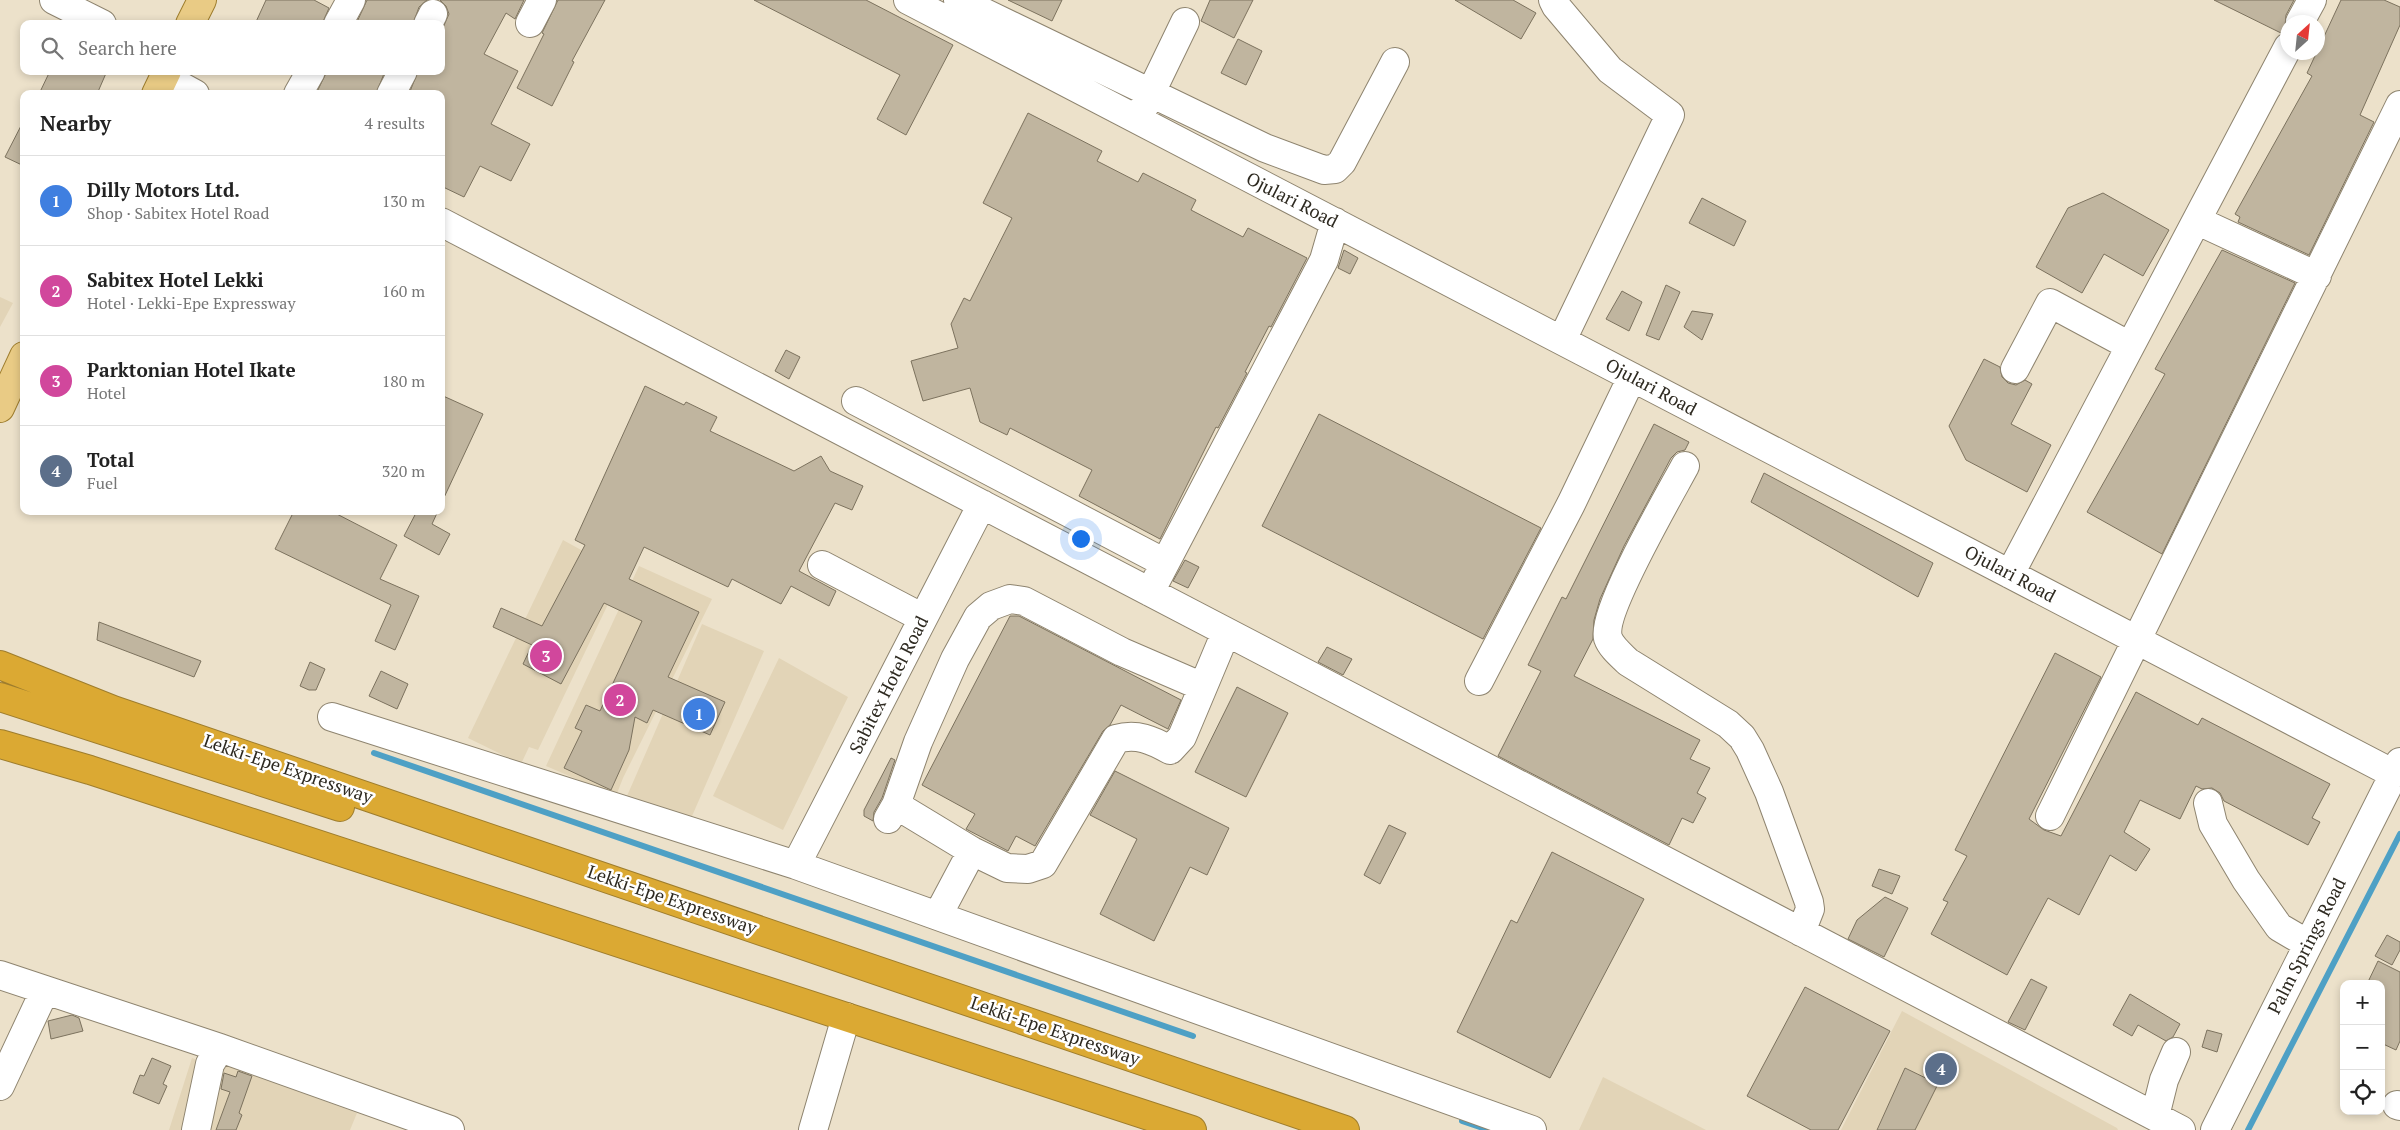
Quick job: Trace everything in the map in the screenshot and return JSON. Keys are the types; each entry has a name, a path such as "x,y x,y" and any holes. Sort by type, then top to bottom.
{"highway":[{"name":"Lekki-Epe Expressway","path":"0,665 113,710 1345,1130"},
{"path":"0,697 469,849 522,850"},
{"path":"7,750 99,773 1192,1130"}],"main road":[{"path":"192,20 202,0"},
{"path":"0,408 20,365"}],"street":[{"path":"54,0 94,20"},
{"path":"340,20 351,0"},
{"name":"Ojulari Road","path":"908,0 2136,640 2397,768"},
{"path":"958,0 1265,148 1324,170 1334,169 1342,162 1395,62"},
{"path":"1553,0 1610,70 1670,115 1562,340"},
{"path":"2304,15 2312,0"},
{"path":"1137,120 1185,22"},
{"path":"2010,574 2281,60"},
{"path":"300,90 309,75"},
{"path":"394,90 401,75"},
{"path":"162,81 185,90"},
{"path":"2050,816 2318,276 2400,105"},
{"path":"2198,221 2318,276"},
{"path":"1150,592 1324,260 1335,222"},
{"path":"445,224 2181,1130"},
{"path":"2015,368 2050,304 2130,346"},
{"path":"1478,681 1572,504 1632,377"},
{"path":"856,401 1165,563"},
{"path":"1686,466 1640,551 1613,609 1608,626 1608,638 1616,651 1628,662 1728,724 1742,737 1769,792 1809,902 1810,909 1801,932"},
{"name":"Sabitex Hotel Road","path":"796,865 982,504"},
{"path":"822,565 923,618"},
{"path":"1203,687 1122,652 1044,610 1024,601 1010,598 991,606 978,617 955,659 918,742 892,812 1007,868 1028,869 1043,864 1116,739 1129,735 1136,736 1150,739 1170,750 1182,737 1203,687 1226,632"},
{"path":"332,717 796,865 1532,1130"},
{"name":"Palm Springs Road","path":"2215,1130 2397,768"},
{"path":"2208,803 2213,824 2246,880 2279,927 2308,944"},
{"path":"938,915 972,851"},
{"path":"0,975 220,1048 450,1130"},
{"path":"0,1086 45,990"},
{"path":"813,1130 846,1017"},
{"path":"196,1130 210,1064 220,1048"},
{"path":"2154,1116 2164,1080 2176,1052"}],"shaded area":[{"path":"0,297 13,303 0,327"},
{"path":"563,540 623,573 538,750 529,747 521,764 468,738"},
{"path":"639,566 712,599 623,778 616,796 546,766"},
{"path":"702,624 764,651 689,823 627,796"},
{"path":"779,658 848,697 783,830 713,796"},
{"path":"1902,1011 2117,1128 2118,1130 1841,1130"},
{"path":"192,1058 218,1067 220,1062 357,1113 350,1130 169,1130"},
{"path":"1603,1077 1687,1120 1706,1130 1579,1130"}],"building":[{"path":"266,0 314,0 329,8 324,20 257,20"},
{"path":"367,0 427,0 419,7 414,20 358,20"},
{"path":"440,0 524,0 515,19 506,13 484,54 518,71 491,124 530,144 511,181 480,166 464,197 445,188 445,90 411,90 416,75 445,75 445,23 449,14 446,6"},
{"path":"558,0 605,0 572,61 574,62 552,106 517,88 544,34 542,33"},
{"path":"754,0 866,0 953,45 906,135 877,119 900,75"},
{"path":"1008,0 1062,0 1052,21"},
{"path":"1210,0 1253,0 1234,38 1201,21"},
{"path":"1455,0 1513,0 1536,13 1521,39"},
{"path":"2214,0 2294,0 2286,15 2280,15 2280,33"},
{"path":"2341,0 2384,0 2400,7 2400,25 2360,115 2374,122 2309,255 2238,222 2240,217 2235,214 2312,76 2307,73 2313,60 2325,60 2325,34"},
{"path":"1238,39 1262,51 1246,85 1221,73"},
{"path":"48,75 105,75 99,90 41,90"},
{"path":"325,75 383,75 378,90 318,90"},
{"path":"1028,113 1102,151 1097,161 1138,182 1143,173 1196,200 1191,210 1243,237 1248,228 1307,258 1271,327 1269,326 1218,428 1216,427 1160,539 1079,496 1092,470 1010,428 1007,435 980,422 970,388 923,401 911,361 958,348 951,324 964,298 970,301 1012,218 983,203"},
{"path":"20,128 20,164 5,157"},
{"path":"2103,193 2169,230 2143,276 2104,254 2082,293 2036,267 2068,208"},
{"path":"1702,198 1746,221 1734,246 1689,223"},
{"path":"1344,250 1358,258 1350,274 1338,268"},
{"path":"2222,250 2295,283 2162,554 2087,512 2165,374 2155,369"},
{"path":"1666,285 1680,292 1659,340 1646,335"},
{"path":"1622,291 1642,302 1629,331 1606,319"},
{"path":"1692,311 1713,314 1702,340 1684,327"},
{"path":"786,350 800,357 789,379 775,371"},
{"path":"1984,359 2000,367 2002,377 2008,383 2016,385 2025,380 2032,384 2011,424 2051,445 2027,492 1966,460 1949,426"},
{"path":"645,386 684,405 686,402 717,417 710,431 794,471 821,456 830,471 863,486 852,510 835,503 799,571 836,591 829,606 791,586 781,604 732,579 728,587 644,547 629,579 699,612 668,677 725,702 710,735 653,710 647,723 635,717 629,750 611,790 564,768 582,731 575,728 586,705 600,711 642,621 604,603 561,684 523,664 532,645 493,627 501,608 542,626 585,545 575,540"},
{"path":"445,397 483,414 445,495"},
{"path":"1319,414 1541,528 1483,639 1262,526"},
{"path":"1654,424 1689,442 1685,450 1677,452 1671,458 1624,546 1600,599 1594,620 1593,639 1574,676 1700,740 1690,759 1710,768 1697,793 1706,798 1693,823 1682,818 1669,845 1498,756 1541,671 1528,665 1562,597 1566,599"},
{"path":"1764,473 1933,563 1918,597 1751,502"},
{"path":"292,515 339,515 397,545 380,579 419,596 395,650 375,641 391,605 275,549"},
{"path":"415,515 436,515 432,524 450,534 439,555 404,536"},
{"path":"1185,560 1199,567 1188,588 1173,581"},
{"path":"1010,616 1019,616 1181,700 1168,729 1121,705 1110,725 1103,731 1035,846 1016,836 1008,851 966,829 975,814 922,785"},
{"path":"99,622 201,661 194,677 97,640"},
{"path":"1327,647 1352,659 1343,675 1318,662"},
{"path":"2055,653 2101,677 2029,819 2044,830 2061,836 2136,692 2198,725 2202,718 2330,784 2312,818 2320,822 2308,845 2224,801 2220,793 2212,788 2202,789 2196,786 2180,819 2140,800 2124,832 2150,849 2136,871 2110,855 2079,915 2048,898 2007,975 1931,934 1948,902 1943,900 1967,856 1955,850"},
{"path":"310,662 325,669 316,690 309,690 300,686"},
{"path":"381,671 408,684 397,709 369,696"},
{"path":"1237,687 1288,713 1246,797 1195,772"},
{"path":"891,758 895,760 882,798 874,812 873,821 864,816 864,810"},
{"path":"1115,771 1229,828 1207,875 1190,867 1154,941 1100,914 1137,839 1090,815"},
{"path":"1389,825 1406,833 1380,884 1364,875"},
{"path":"1552,852 1644,899 1550,1078 1457,1032 1511,920 1517,923"},
{"path":"1879,869 1900,876 1892,894 1872,886"},
{"path":"1885,897 1908,908 1884,957 1848,939 1857,920"},
{"path":"2387,935 2400,942 2400,950 2392,965 2375,956"},
{"path":"2378,961 2400,972 2400,1041 2396,1050 2385,1045 2385,980 2369,980"},
{"path":"2031,979 2047,987 2025,1030 2008,1022"},
{"path":"1805,987 1890,1031 1838,1130 1811,1130 1747,1096"},
{"path":"2130,994 2180,1024 2173,1037 2166,1041 2138,1025 2132,1036 2113,1025"},
{"path":"72,1015 79,1018 83,1031 51,1039 48,1021"},
{"path":"2207,1030 2222,1034 2217,1052 2202,1047"},
{"path":"152,1058 171,1066 163,1084 167,1086 159,1104 133,1093 140,1075 144,1076"},
{"path":"1905,1068 1938,1084 1915,1130 1877,1130"},
{"path":"238,1071 252,1076 239,1113 242,1115 236,1130 216,1130 230,1092 221,1089 224,1073 236,1077"}],"waterway":[{"path":"374,753 1193,1036"},
{"path":"2248,1130 2400,834"},
{"path":"1462,1121 1489,1130"}],"place":[{"name":"Parktonian Hotel Ikate","path":"546,656"},
{"name":"Sabitex Hotel Lekki","path":"620,700"},
{"name":"Dilly Motors Ltd.","path":"699,714"},
{"name":"Total","path":"1941,1069"}]}
